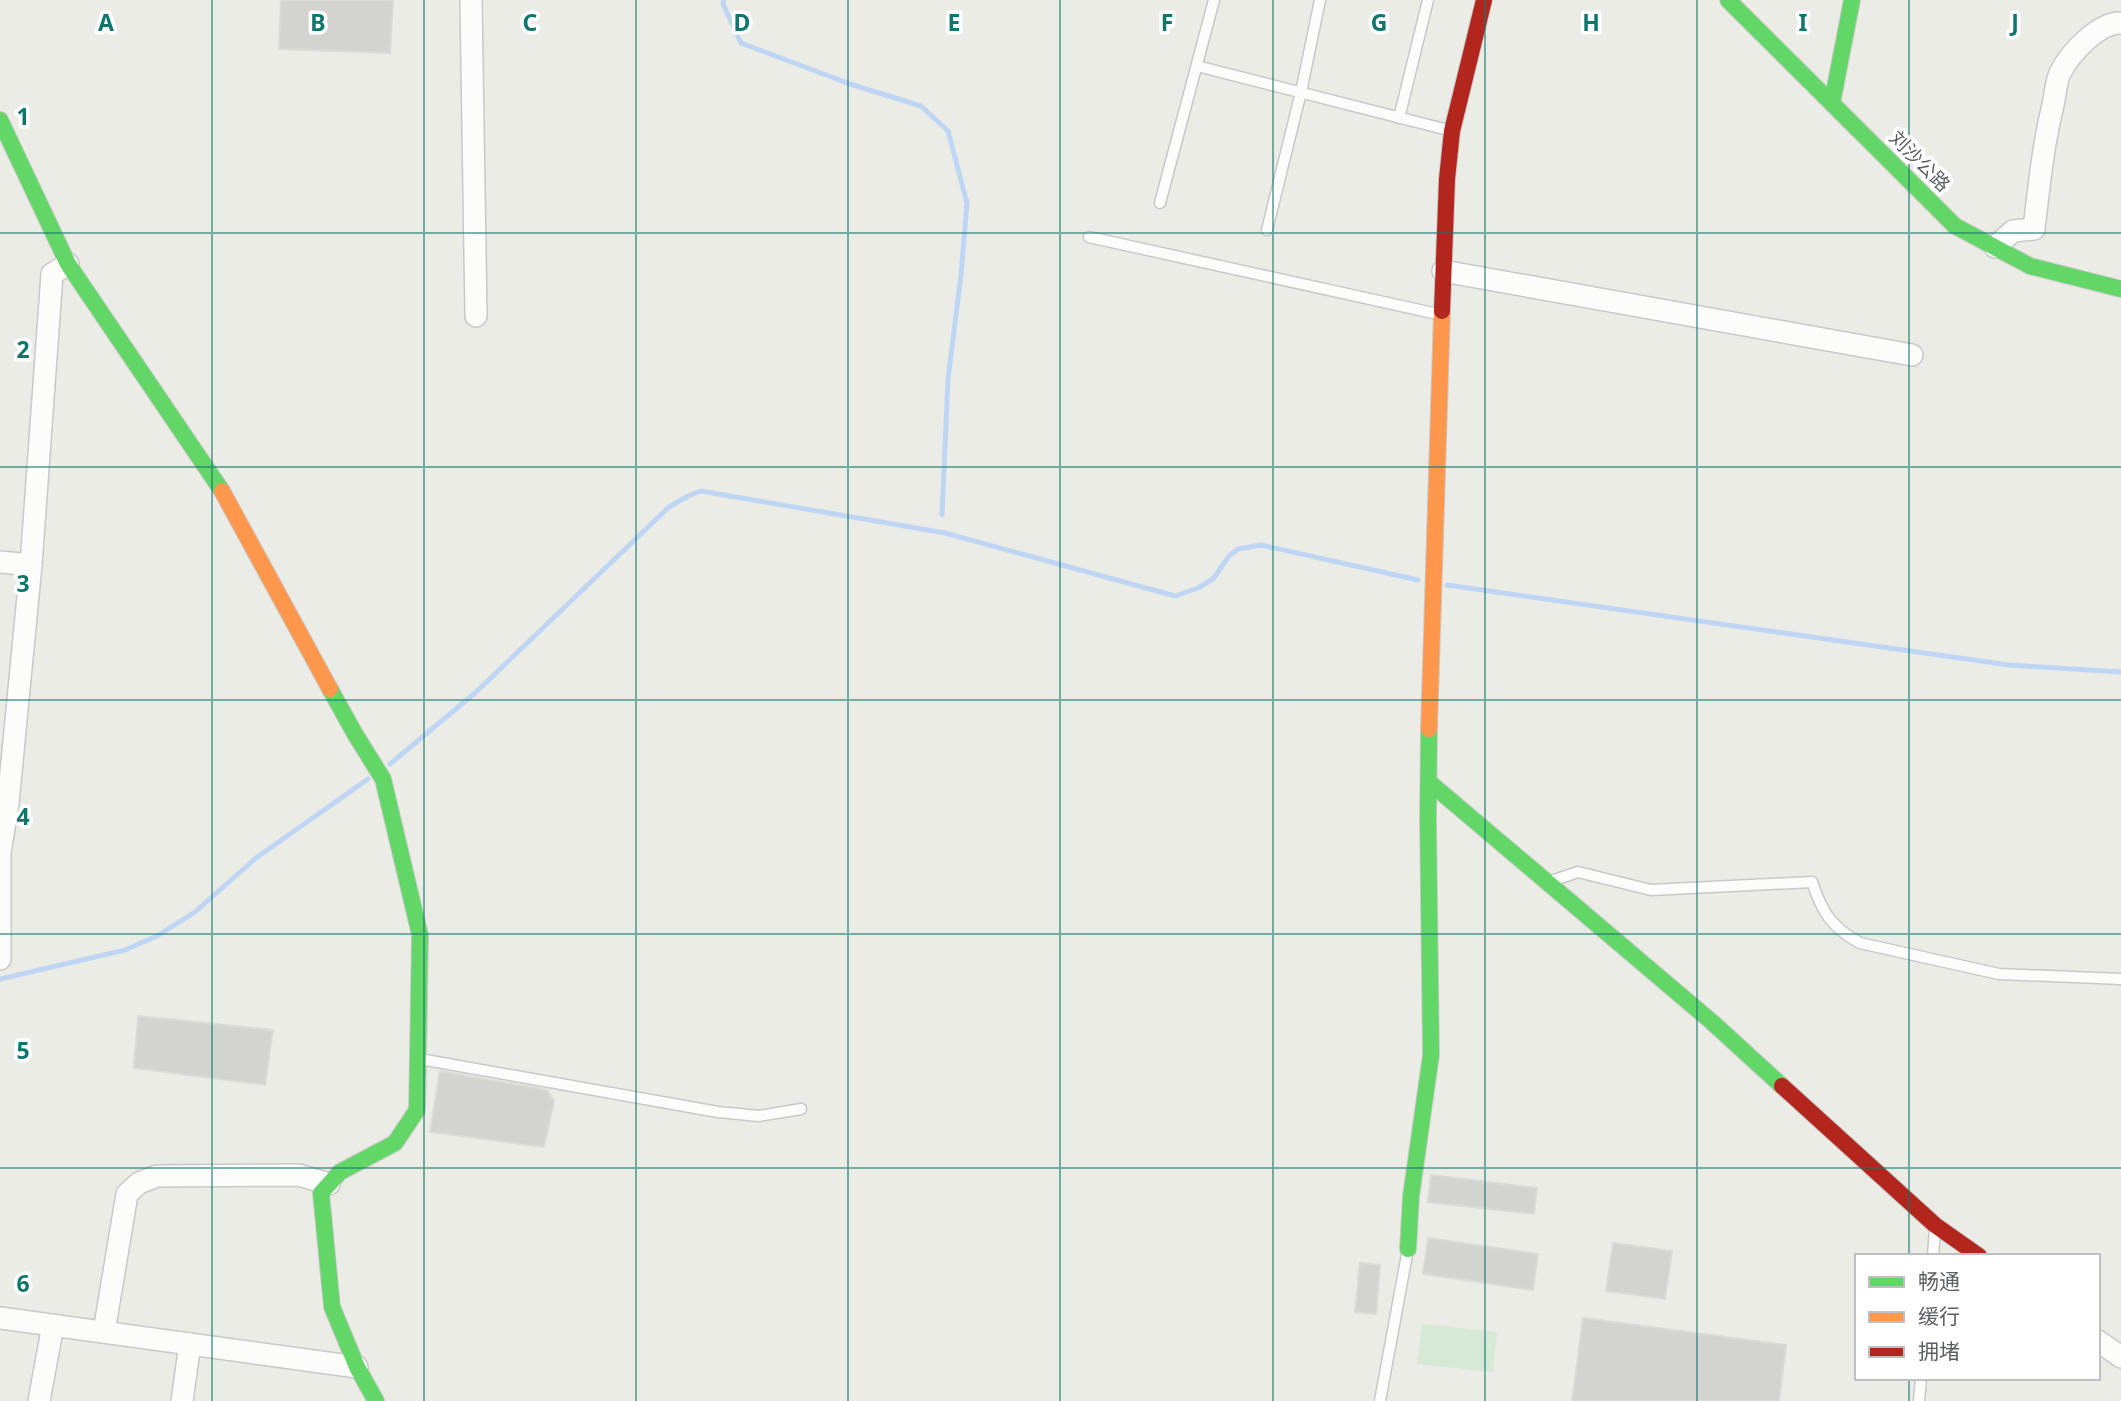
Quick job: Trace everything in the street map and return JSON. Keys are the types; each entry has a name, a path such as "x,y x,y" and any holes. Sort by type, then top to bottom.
{"street":[{"path":"471,0 476,316"},
{"path":"1408,1249 1410,1196 1431,1055 1430,662 1447,180 1452,131 1484,0"},
{"name":"刘沙公路","path":"1728,0 1955,226 2030,266 2121,289"},
{"path":"1832,103 1852,0"},
{"path":"1995,247 2013,231 2034,229 2047,130 2060,73 2098,28 2121,23"},
{"path":"0,120 68,264 223,492 355,734 383,779 420,936 416,1110 395,1143 340,1171 321,1193 331,1307 357,1367 376,1401"},
{"path":"0,959 0,853 8,803 31,565 52,274 68,264"},
{"path":"1443,271 1912,355"},
{"path":"0,562 31,565"},
{"path":"1429,782 1712,1022 1935,1225 1976,1254"},
{"path":"104,1332 127,1194 139,1183 157,1176 299,1175 329,1184"},
{"path":"0,1318 357,1367"},
{"path":"39,1401 53,1325"},
{"path":"2100,1342 2121,1357"},
{"path":"182,1401 190,1344"}],"lane":[{"path":"1160,203 1214,0"},
{"path":"1267,230 1320,0"},
{"path":"1399,118 1428,0"},
{"path":"1197,66 1452,131"},
{"path":"1089,237 1442,315"},
{"path":"1547,882 1578,872 1651,890 1812,882 1830,921 1860,943 1999,974 2121,979"},
{"path":"418,1059 718,1112 759,1116 801,1109"},
{"path":"1933,1254 1935,1225"},
{"path":"1380,1401 1408,1249"},
{"path":"1919,1401 1922,1380"}],"green space":[{"path":"1422,1324 1497,1332 1493,1372 1417,1364"}],"building":[{"path":"281,0 393,0 390,53 279,49"},
{"path":"138,1016 273,1030 265,1085 134,1068"},
{"path":"440,1071 547,1090 554,1101 544,1147 430,1132"},
{"path":"1431,1175 1537,1188 1534,1214 1428,1202"},
{"path":"1428,1238 1538,1254 1533,1290 1423,1274"},
{"path":"1613,1243 1672,1251 1665,1299 1606,1291"},
{"path":"1360,1263 1380,1265 1376,1314 1355,1312"},
{"path":"1583,1318 1786,1345 1779,1401 1572,1401"}],"waterway":[{"path":"724,0 723,4 741,43 850,84 921,106 948,131 967,203 948,379 942,515"},
{"path":"390,764 475,693 669,507 701,491 945,533 1175,596 1213,579 1229,556 1238,549 1261,545 1418,580"},
{"path":"1447,585 2009,665 2121,672"},
{"path":"0,979 125,950 157,936 195,912 256,858 368,779"}],"traffic: fast":[{"path":"1728,0 1955,226 2030,266 2121,289"},
{"path":"1832,103 1852,0"},
{"path":"0,120 68,264 222,491"},
{"path":"330,689 383,779 420,935 417,1110 395,1143 340,1172 321,1193 332,1307 357,1367 376,1401"},
{"path":"1408,1249 1411,1196 1431,1055 1429,729"},
{"path":"1429,782 1712,1022 1782,1086"}],"traffic: slow":[{"path":"1429,729 1442,311"},
{"path":"222,491 330,689"}],"traffic: jam":[{"path":"1442,311 1447,179 1452,131 1484,0"},
{"path":"1782,1086 1935,1225 1976,1254"}]}
